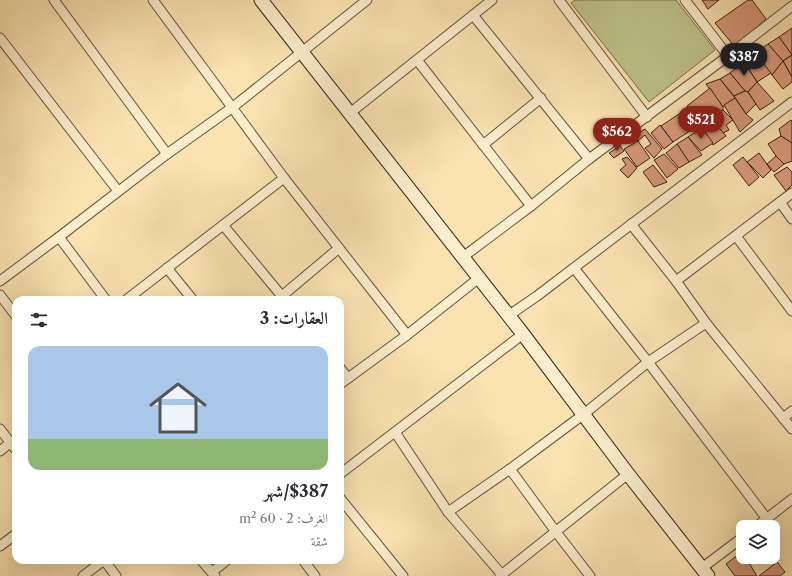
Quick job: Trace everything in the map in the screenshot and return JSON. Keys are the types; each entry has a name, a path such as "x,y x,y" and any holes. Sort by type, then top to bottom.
{"street":[{"path":"54,0 167,154"},
{"path":"153,0 284,178 407,335"},
{"path":"261,0 523,334 628,474 705,572 736,543"},
{"path":"0,281 167,154 233,107 367,0"},
{"path":"350,113 492,0"},
{"path":"559,0 647,117"},
{"path":"685,0 728,56"},
{"path":"463,257 589,159 728,56 792,6 788,0"},
{"path":"473,15 589,159"},
{"path":"0,38 118,191"},
{"path":"417,60 530,206"},
{"path":"483,145 541,98"},
{"path":"508,316 537,296 792,102"},
{"path":"131,296 284,178"},
{"path":"676,281 792,193"},
{"path":"780,202 792,219"},
{"path":"631,224 706,322 792,429"},
{"path":"223,225 281,296"},
{"path":"736,236 792,311"},
{"path":"59,237 103,296"},
{"path":"285,296 339,248"},
{"path":"167,268 190,296"},
{"path":"574,268 648,362 767,519 792,499"},
{"path":"344,381 407,335 479,278"},
{"path":"0,295 12,311"},
{"path":"448,512 510,469 584,414 648,362 706,322"},
{"path":"344,471 523,334"},
{"path":"344,373 348,378"},
{"path":"783,418 792,411"},
{"path":"0,429 12,445"},
{"path":"395,432 448,512 501,576 628,474"},
{"path":"0,451 12,446"},
{"path":"510,469 590,576"},
{"path":"344,503 403,576"},
{"path":"0,546 12,537"},
{"path":"83,576 99,564"},
{"path":"107,564 116,576"},
{"path":"205,564 213,574 223,564"},
{"path":"306,564 315,576"}],"green space":[{"path":"575,0 676,0 715,50 649,102 571,3"}],"building":[{"path":"702,0 719,0 708,9"},
{"path":"748,0 752,0 766,19 735,47 715,23"},
{"path":"792,28 792,55 779,37"},
{"path":"779,37 792,55 783,61 768,44"},
{"path":"768,44 783,61 772,75 755,53"},
{"path":"756,54 771,73 757,82 744,62"},
{"path":"792,55 792,77 783,61"},
{"path":"783,61 792,77 792,82 783,89 772,75"},
{"path":"744,62 757,82 748,92 745,91 730,73"},
{"path":"730,73 745,91 734,96 720,79"},
{"path":"720,79 735,98 723,107 706,84"},
{"path":"757,82 774,101 760,110 748,92"},
{"path":"710,88 723,107 723,110 698,123 687,106"},
{"path":"745,91 748,92 756,104 746,114 734,96"},
{"path":"735,98 746,114 753,120 740,132 724,105"},
{"path":"685,110 696,127 673,142 661,126"},
{"path":"723,110 733,120 726,125 729,130 723,133 710,117"},
{"path":"710,117 726,136 713,145 698,123"},
{"path":"791,120 792,143 781,136 779,129"},
{"path":"660,125 673,142 664,149 651,133"},
{"path":"702,128 713,143 701,151 688,137"},
{"path":"645,129 662,149 654,158 645,148 651,144 645,135 638,141 634,136"},
{"path":"781,136 792,143 792,161 784,164 776,156 768,144"},
{"path":"688,137 702,155 689,162 677,144"},
{"path":"638,141 650,158 637,167 624,149"},
{"path":"677,144 689,162 679,168 666,153"},
{"path":"620,146 624,151 614,158 609,153"},
{"path":"759,153 771,170 763,178 747,162"},
{"path":"664,154 678,169 667,178 654,160"},
{"path":"776,156 784,164 774,172 767,164"},
{"path":"627,157 637,168 628,178 620,170 626,165 622,159"},
{"path":"743,157 759,177 749,186 733,165"},
{"path":"653,165 667,182 654,187 643,172"},
{"path":"787,167 792,172 792,185 786,191 774,175"},
{"path":"736,556 736,564 750,564 757,576 735,576 726,564"},
{"path":"774,564 779,564 785,572 780,576 759,576"}]}
